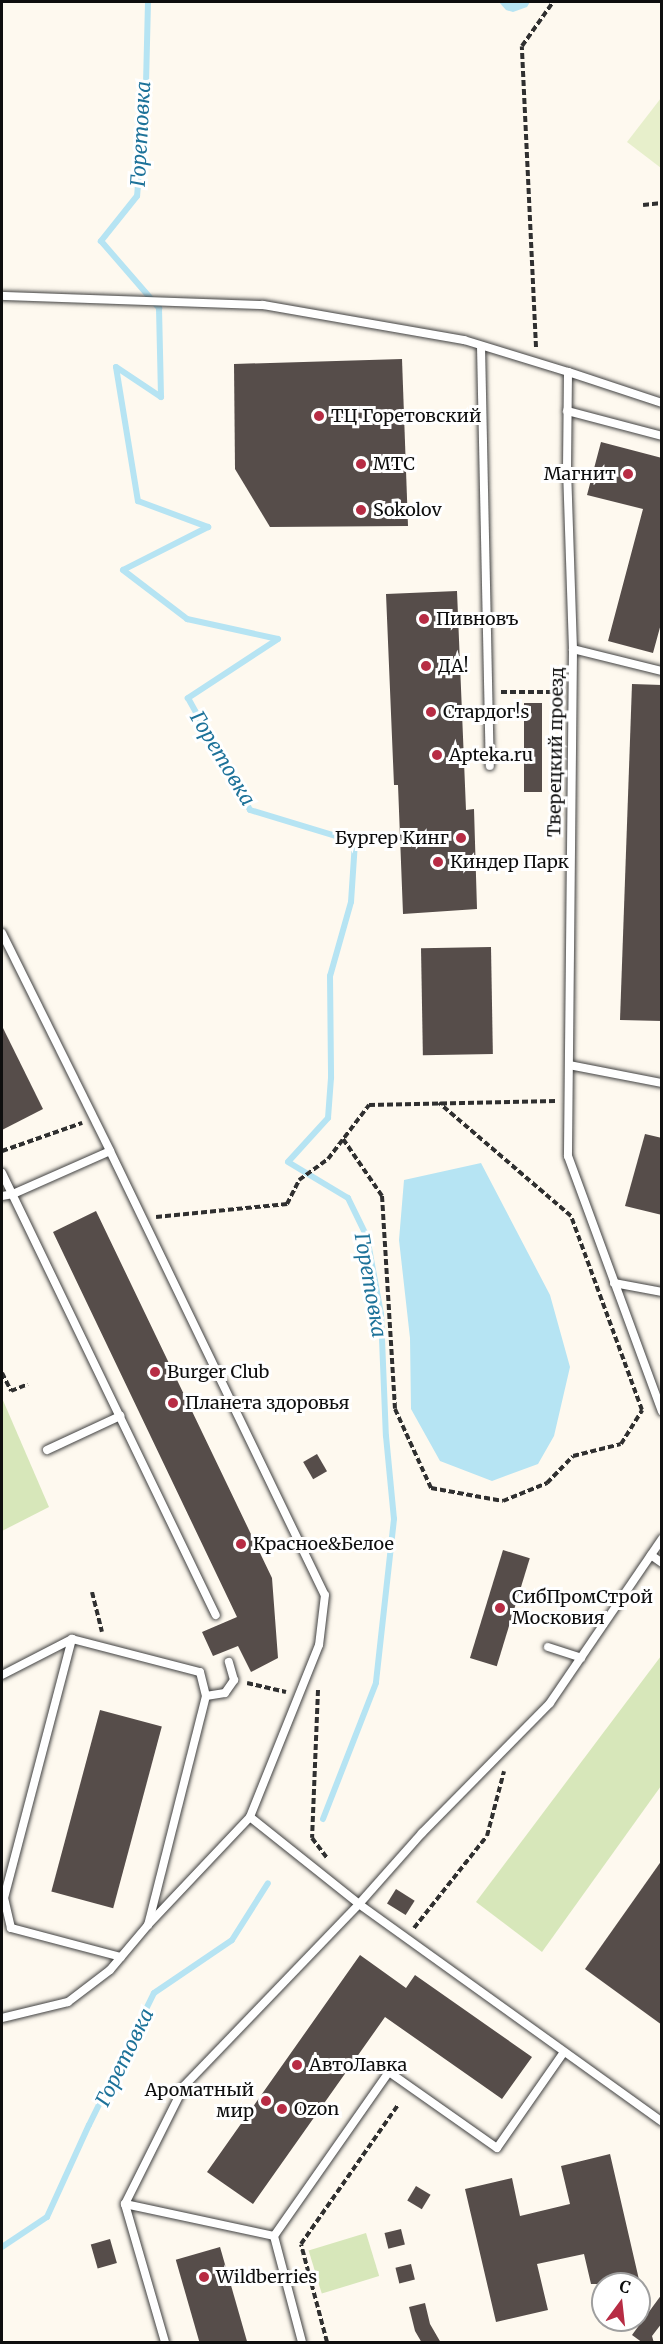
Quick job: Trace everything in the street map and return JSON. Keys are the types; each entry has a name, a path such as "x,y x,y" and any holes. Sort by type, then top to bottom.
{"lane":[{"path":"2,296 263,305 464,340 662,403"},
{"path":"481,346 490,766"},
{"name":"Тверецкий проезд","path":"568,372 573,649 568,1156 662,1411"},
{"path":"567,411 662,436"},
{"path":"573,649 662,670"},
{"path":"2,933 110,1150 325,1595 319,1645 250,1817 148,1925 110,1970 68,2002 2,2018"},
{"path":"569,1065 662,1083"},
{"path":"2,1196 13,1194 110,1150"},
{"path":"2,1173 216,1615"},
{"path":"614,1283 662,1292"},
{"path":"47,1450 120,1416"},
{"path":"165,2343 125,2205 184,2086 359,1904 422,1833 550,1703 662,1539"},
{"path":"651,1555 662,1563"},
{"path":"72,1639 4,1899 11,1928 121,1957"},
{"path":"2,1675 72,1639 200,1672 206,1696 148,1925"},
{"path":"548,1647 581,1658"},
{"path":"206,1696 225,1694 234,1680 230,1662"},
{"path":"250,1817 359,1904 662,2122"},
{"path":"302,2343 274,2236 389,2072 497,2148 564,2052"},
{"path":"125,2205 274,2236"}],"path":[{"path":"536,362 522,46 553,2"},
{"path":"643,205 662,203"},
{"path":"488,692 573,692"},
{"path":"143,1219 287,1204 299,1180 328,1159 369,1105 568,1101"},
{"path":"343,1139 382,1196 395,1409 431,1488 503,1501 547,1482 573,1456 621,1444 642,1410 571,1216 438,1103"},
{"path":"2,1151 94,1119"},
{"path":"2,1373 11,1391 28,1384"},
{"path":"92,1592 106,1648"},
{"path":"318,1679 312,1838 332,1866"},
{"path":"234,1680 299,1695"},
{"path":"406,1938 487,1836 512,1740"},
{"path":"327,2343 301,2244 398,2105"}],"green space":[{"path":"661,98 661,168 627,142"},
{"path":"2,1398 49,1507 2,1531"},
{"path":"661,1656 661,1786 542,1952 476,1902"},
{"path":"366,2233 379,2276 322,2294 309,2251"}],"water":[{"path":"499,2 530,2 527,7 513,12 506,10"},
{"path":"481,1163 550,1295 570,1367 554,1436 538,1464 492,1481 440,1461 411,1409 410,1338 399,1240 404,1180"}],"building":[{"name":"ТЦ Горетовский","path":"402,359 408,526 270,527 235,469 234,364"},
{"path":"601,442 662,458 662,620 653,653 608,641 643,509 587,495"},
{"path":"457,591 466,810 474,809 477,909 403,914 398,785 394,785 386,594"},
{"path":"632,684 662,685 662,1021 620,1020"},
{"path":"524,703 542,703 542,792 524,792"},
{"path":"491,947 493,1054 423,1055 421,948"},
{"path":"2,1026 43,1109 2,1130"},
{"path":"645,1134 662,1138 662,1215 625,1206"},
{"path":"96,1211 272,1578 278,1658 251,1672 238,1646 213,1656 202,1632 237,1617 53,1232"},
{"path":"317,1454 327,1471 313,1479 303,1462"},
{"name":"СибПромСтрой Московия","path":"503,1550 530,1558 497,1666 470,1658"},
{"path":"100,1710 162,1727 113,1908 51,1892"},
{"path":"662,1860 662,2025 585,1969"},
{"path":"396,1889 415,1901 406,1915 387,1903"},
{"path":"360,1955 406,1988 415,1975 532,2057 502,2099 385,2017 253,2204 207,2172"},
{"path":"610,2154 637,2272 591,2272 591,2284 584,2254 537,2264 548,2310 496,2322 465,2189 512,2178 520,2216 570,2204 561,2166"},
{"path":"416,2186 431,2195 422,2209 407,2201"},
{"path":"401,2229 405,2245 388,2249 385,2233"},
{"path":"110,2239 117,2263 98,2269 91,2245"},
{"path":"220,2247 247,2342 199,2342 176,2260"},
{"path":"411,2264 415,2280 399,2283 395,2268"},
{"path":"662,2294 662,2323 652,2336 654,2343 643,2343 632,2335 634,2332 651,2332 651,2309"},
{"path":"425,2303 430,2324 441,2343 422,2343 415,2331 409,2307"}],"waterway":[{"name":"Горетовка","path":"148,2 146,85 137,196 101,241 159,308 161,397 116,367 138,501 208,527 123,570 187,619 278,639 188,698 250,810 355,842 351,902 330,976 331,1078 328,1118 288,1162 348,1198 367,1237 381,1314 386,1436 394,1519 376,1683 323,1819"},
{"name":"Горетовка","path":"2,2247 47,2217 154,1993 232,1940 268,1883"}],"place":[{"name":"ТЦ Горетовский","path":"319,416"},
{"name":"МТС","path":"361,464"},
{"name":"Магнит","path":"628,474"},
{"name":"Sokolov","path":"361,510"},
{"name":"Пивновъ","path":"424,619"},
{"name":"ДА!","path":"426,666"},
{"name":"Стардог!s","path":"431,712"},
{"name":"Apteka.ru","path":"437,755"},
{"name":"Бургер Кинг","path":"461,838"},
{"name":"Киндер Парк","path":"438,862"},
{"name":"Burger Club","path":"155,1372"},
{"name":"Планета здоровья","path":"173,1403"},
{"name":"Красное&Белое","path":"241,1544"},
{"name":"СибПромСтрой Московия","path":"500,1608"},
{"name":"АвтоЛавка","path":"297,2065"},
{"name":"Ароматный мир","path":"266,2101"},
{"name":"Ozon","path":"282,2109"},
{"name":"Wildberries","path":"204,2277"}]}
